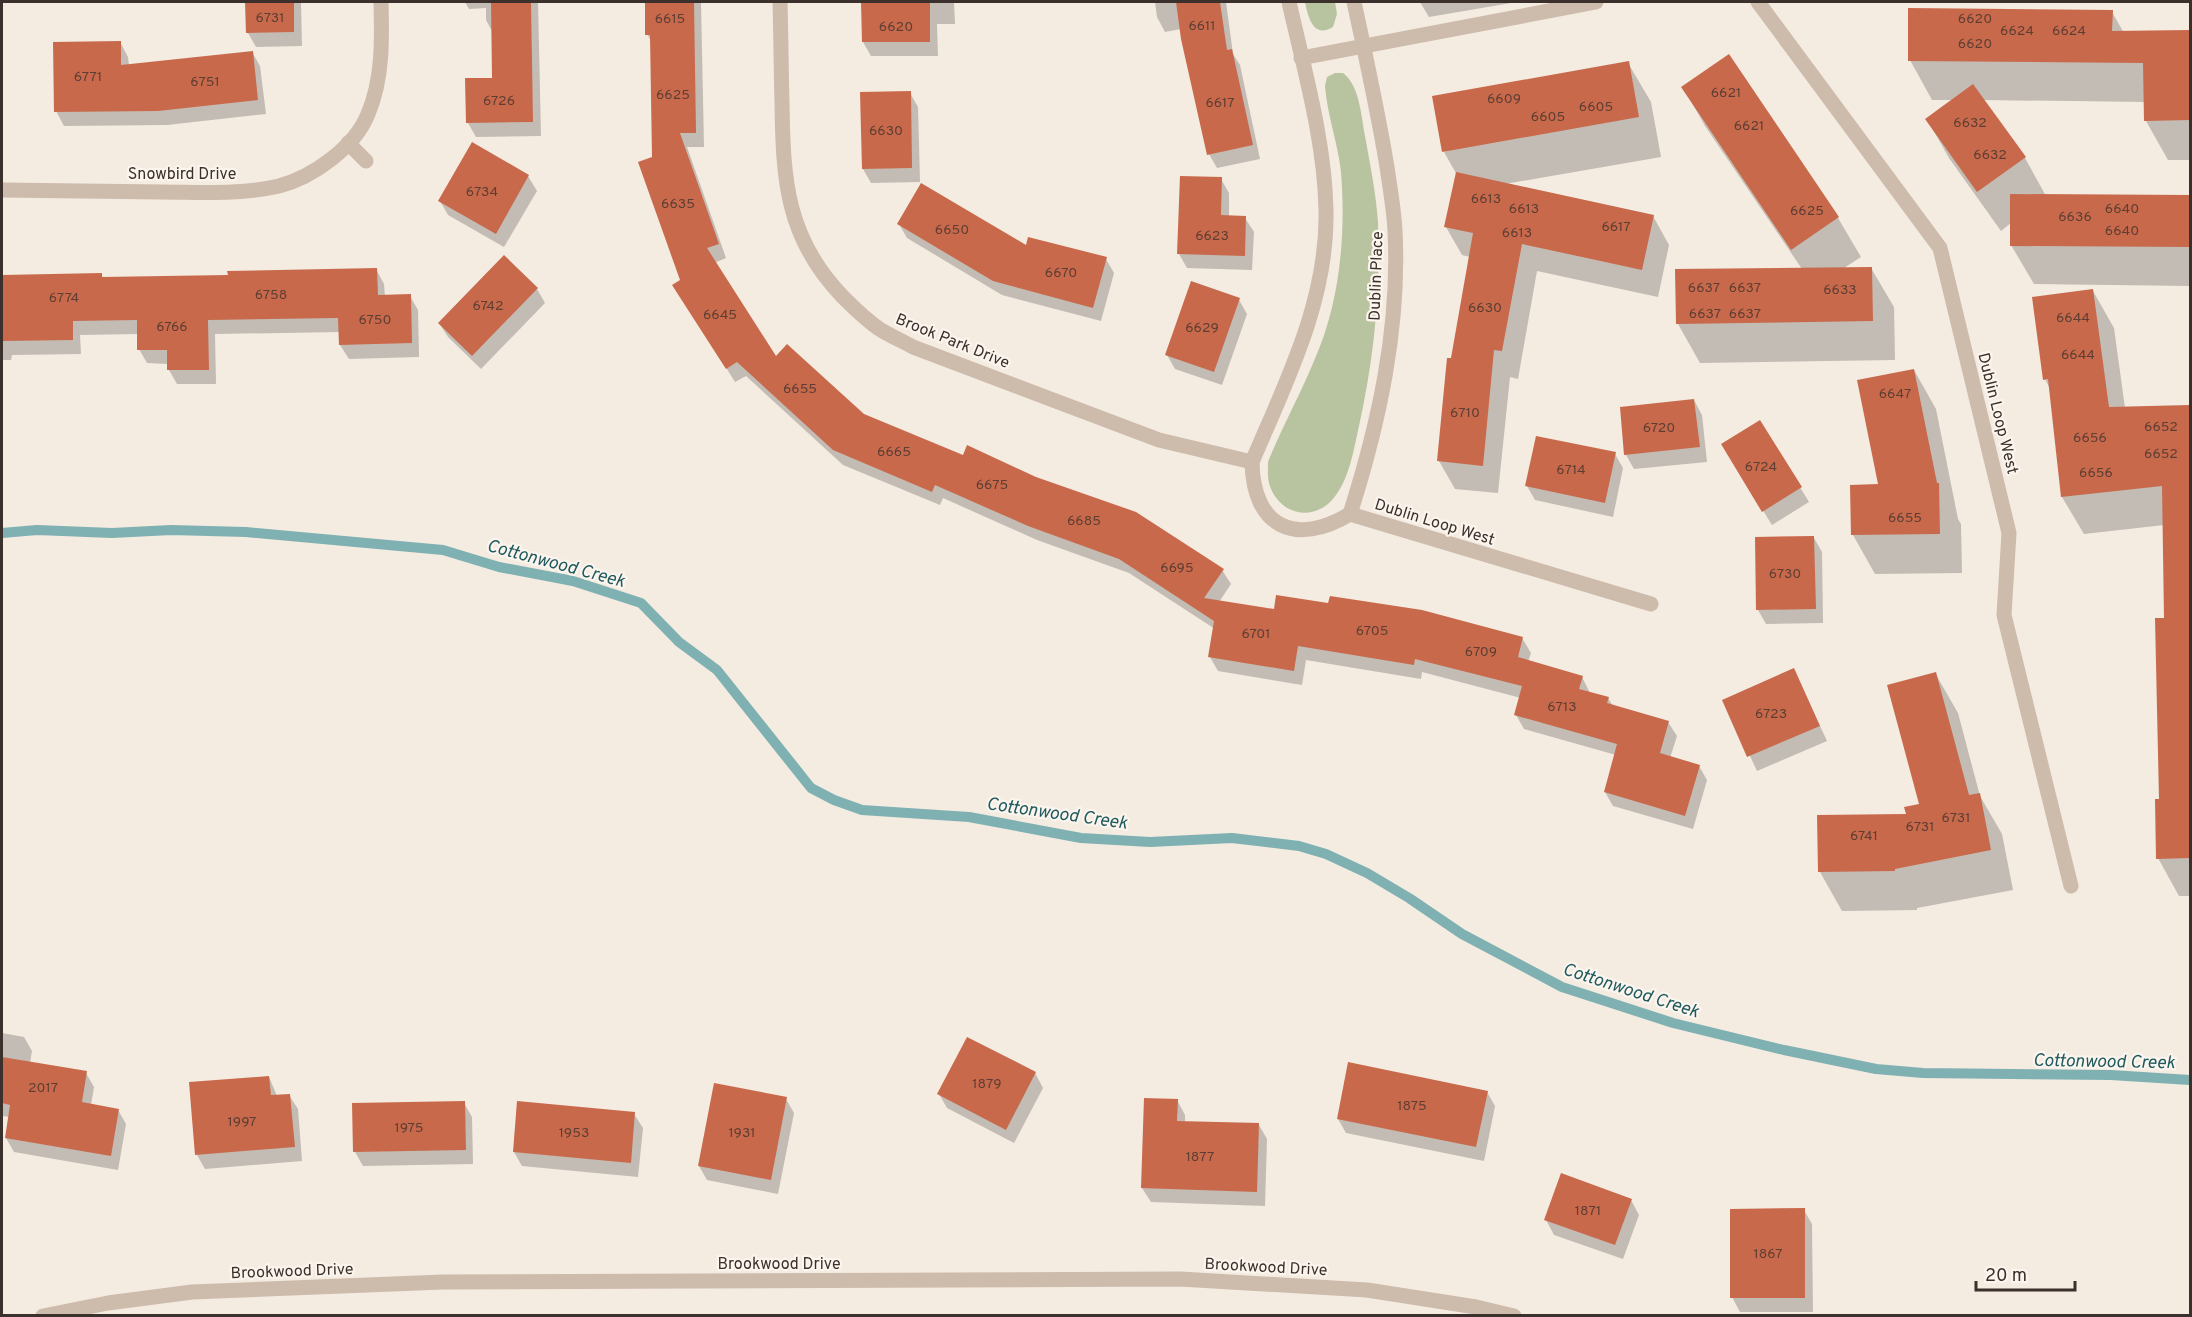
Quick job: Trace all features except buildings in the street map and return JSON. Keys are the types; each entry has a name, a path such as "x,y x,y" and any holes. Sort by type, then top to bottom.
{"street":[{"name":"Snowbird Drive","path":"2,190 238,192 281,185 322,167 348,143 368,115 378,76 382,39 381,2"},
{"name":"Brook Park Drive","path":"780,2 783,159 787,193 795,222 807,249 831,284 853,307 880,329 913,347 1159,440 1252,462"},
{"path":"1252,462 1306,331 1323,258 1326,213 1321,154 1289,2"},
{"name":"Dublin Place","path":"1350,514 1365,468 1383,388 1396,269 1395,229 1390,188 1354,2"},
{"path":"1301,58 1596,2"},
{"name":"Dublin Loop West","path":"1758,2 1940,248 2009,533 2004,615 2071,886"},
{"path":"348,143 366,160"},
{"name":"Dublin Loop West","path":"1252,462 1252,483 1256,496 1273,520 1285,527 1298,530 1320,528 1333,524 1350,514 1651,604"},
{"name":"Brookwood Drive","path":"43,1316 108,1303 192,1292 431,1283 1180,1279 1367,1290 1476,1307 1514,1316"}],"green space":[{"path":"1305,2 1335,2 1337,14 1333,27 1326,30 1316,28 1310,20"},
{"path":"1335,73 1343,73 1349,79 1361,111 1378,222 1377,299 1369,375 1348,471 1341,487 1329,503 1320,509 1302,513 1284,506 1277,499 1269,482 1268,462 1323,339 1335,292 1342,244 1341,172 1325,86 1327,77"}],"waterway":[{"name":"Cottonwood Creek","path":"2,533 37,530 112,533 171,530 246,532 443,550 499,567 573,581 641,603 679,642 717,670 811,788 834,800 862,810 969,817 1081,838 1150,842 1232,838 1299,846 1326,854 1367,873 1462,934 1562,987 1673,1023 1784,1050 1876,1069 1923,1073 2111,1075 2190,1080"}]}
